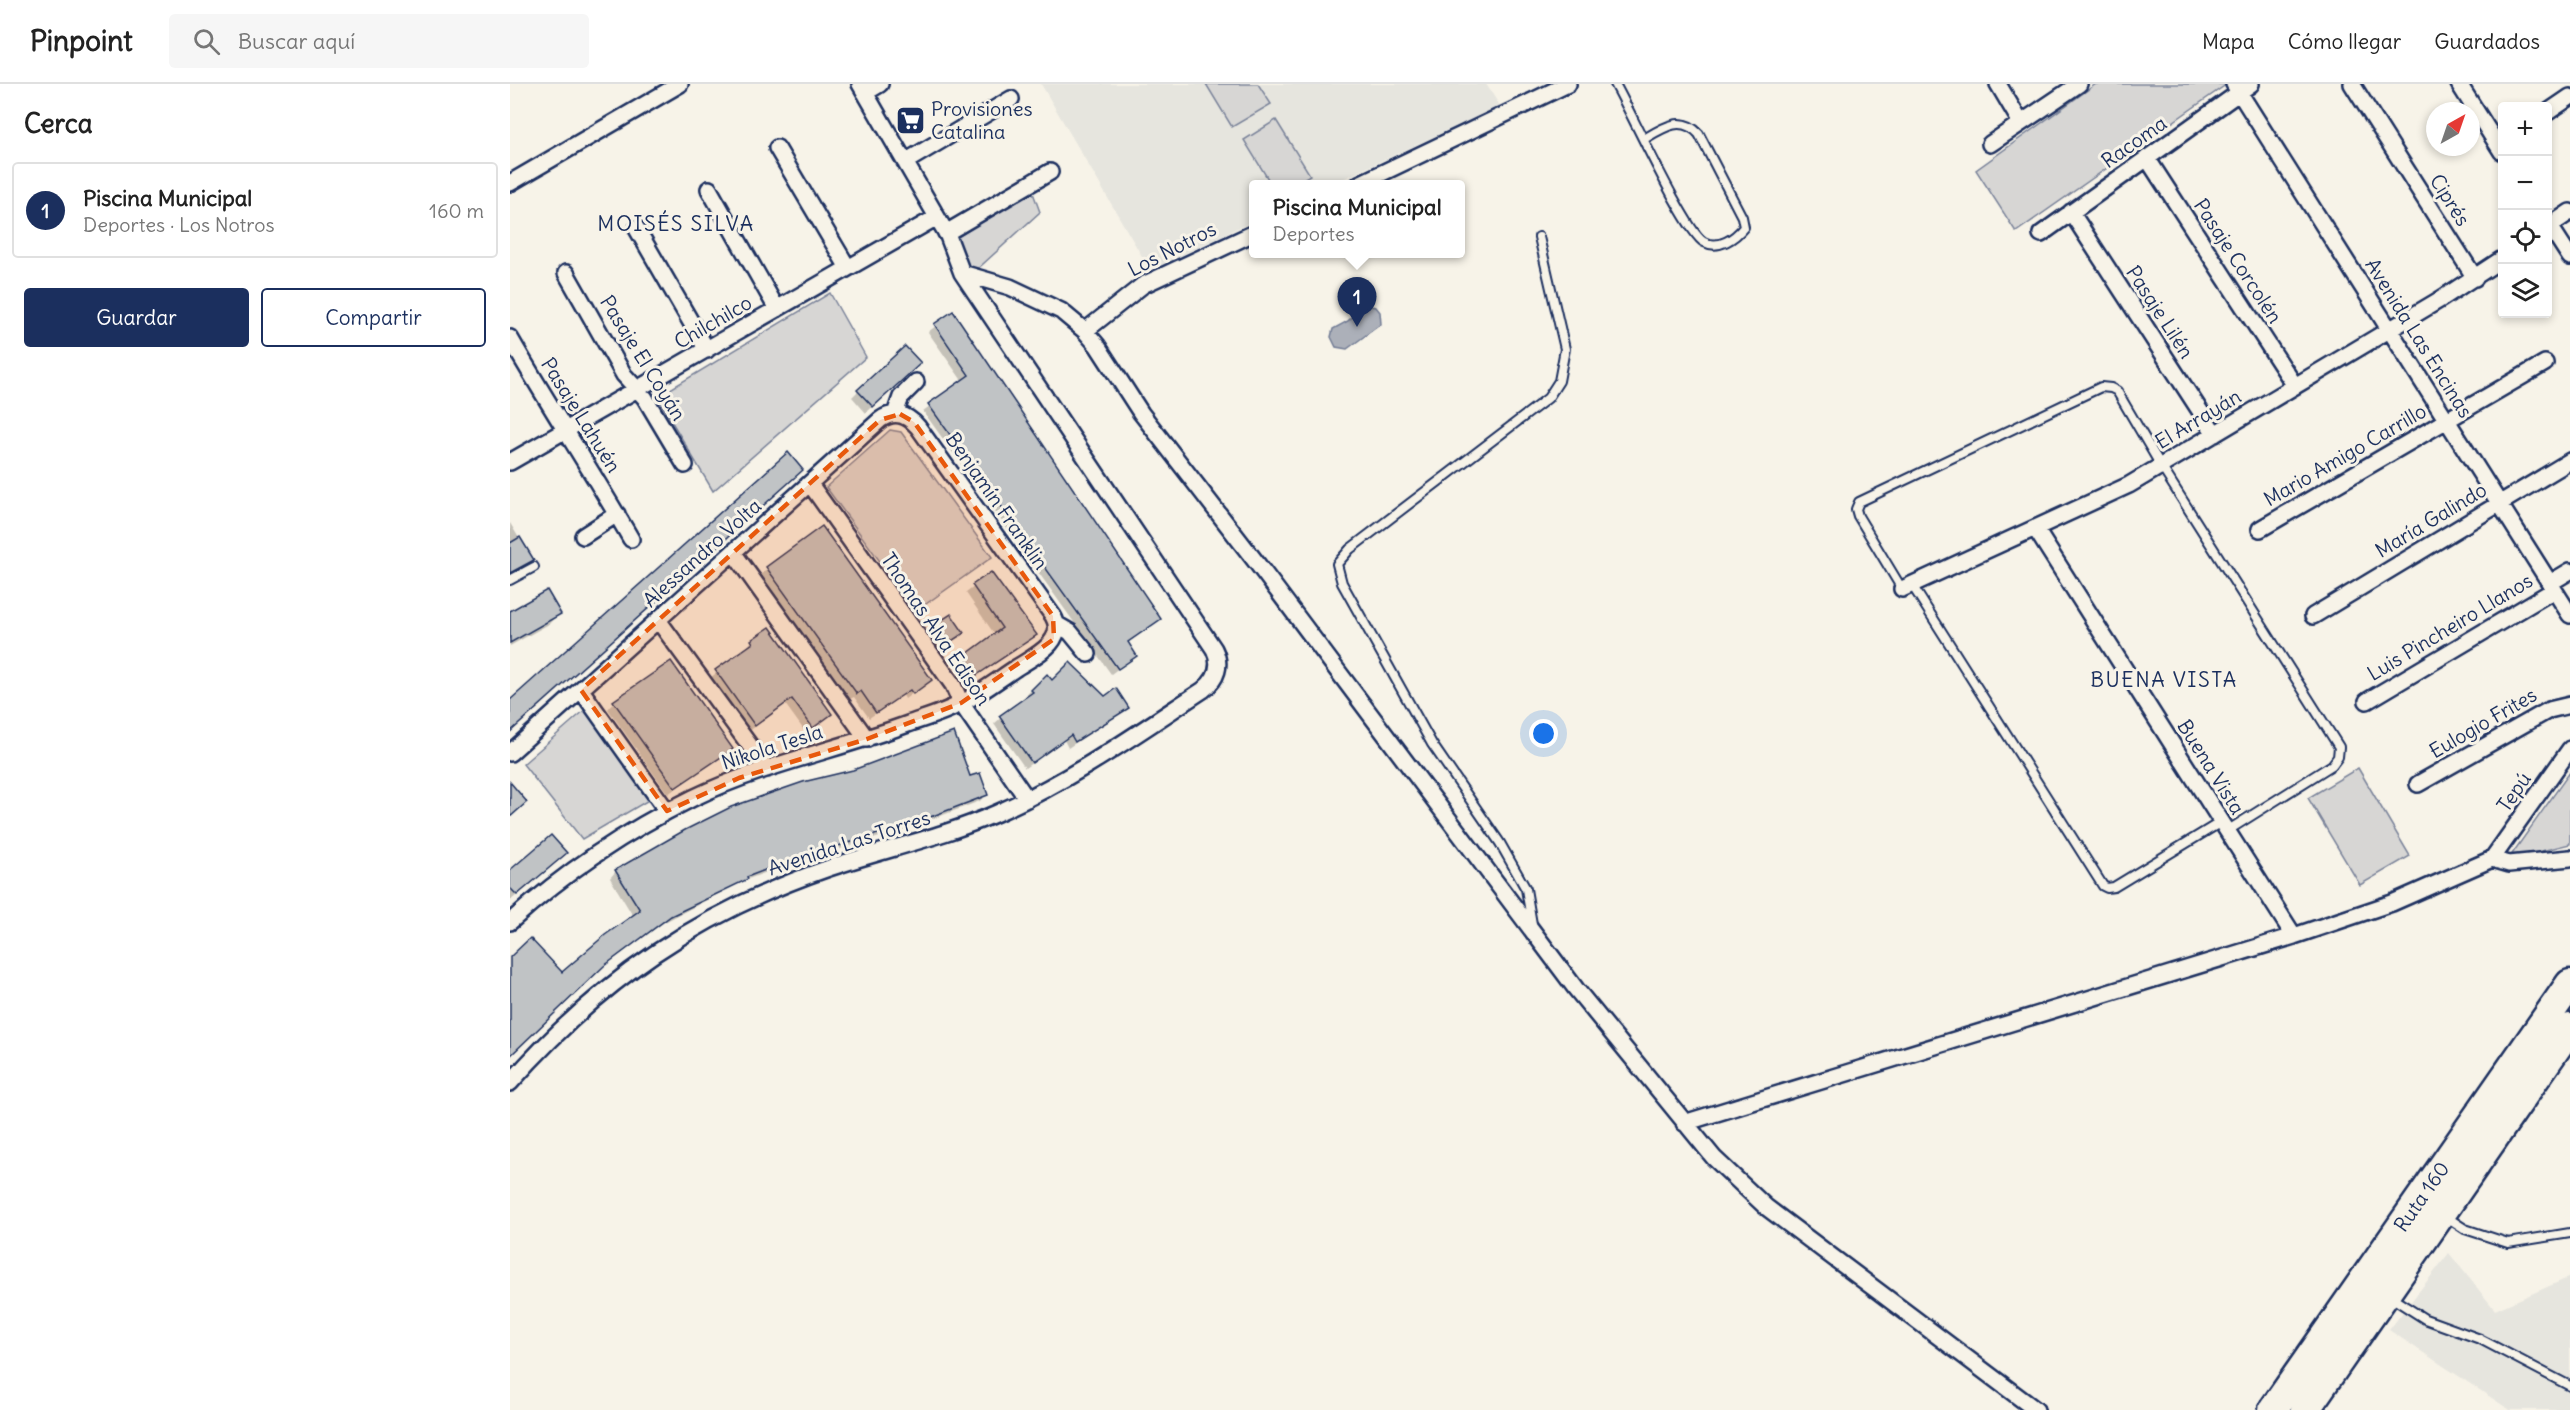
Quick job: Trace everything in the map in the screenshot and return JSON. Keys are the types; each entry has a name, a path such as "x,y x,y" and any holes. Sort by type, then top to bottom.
{"highway":[{"name":"Ruta 160","path":"2273,1410 2570,984"},
{"name":"Ruta 160","path":"2305,1410 2570,1028"}],"street":[{"path":"510,183 680,84"},
{"path":"880,84 862,89 946,233 962,273 1010,287 1061,311 1085,331 1097,345 1141,413 1256,562 1533,932 1684,1124 1722,1166 1766,1208 1864,1279 2036,1410"},
{"path":"1367,180 1568,84"},
{"path":"1998,84 2021,123"},
{"path":"1990,144 2079,84"},
{"name":"Ciprés","path":"2352,84 2475,278"},
{"path":"2459,84 2498,142"},
{"name":"Racoma","path":"2041,234 2241,87"},
{"name":"Avenida Las Encinas","path":"2241,87 2389,329 2570,615"},
{"path":"2552,109 2570,97"},
{"path":"905,162 1011,99"},
{"path":"777,148 848,268"},
{"name":"Pasaje Corcolén","path":"2147,158 2295,386"},
{"path":"946,233 1050,172"},
{"path":"708,189 777,309"},
{"name":"Pasaje Lilén","path":"2071,212 2214,434"},
{"path":"2552,223 2570,212"},
{"name":"Chilchilco","path":"510,462 937,217"},
{"path":"637,229 706,350"},
{"path":"2552,231 2570,257"},
{"name":"Los Notros","path":"1085,331 1143,285 1249,234"},
{"name":"El Arrayán","path":"1907,587 2129,485 2475,278 2498,262"},
{"name":"Pasaje El Coyán","path":"566,273 624,375 645,398 685,465"},
{"name":"Avenida Las Torres","path":"510,1083 546,1043 597,997 650,956 700,923 779,886 831,867 963,827 1027,799 1085,767 1203,690 1213,680 1218,669 1214,649 962,273"},
{"name":"Pasaje Lahuén","path":"510,338 554,415 577,446 631,539"},
{"name":"Mario Amigo Carrillo","path":"2260,529 2545,363"},
{"name":"Alessandro Volta","path":"510,753 880,420 895,414 901,397 916,382"},
{"name":"Benjamín Franklin","path":"895,414 905,416 918,427 1053,616 1056,629 1070,632 1088,654"},
{"name":"María Galindo","path":"2313,616 2570,461"},
{"name":"Thomas Alva Edison","path":"810,484 953,685 961,703 1027,799"},
{"path":"583,536 617,514"},
{"name":"Buena Vista","path":"2035,528 2294,936"},
{"path":"733,552 867,739"},
{"name":"Luis Pincheiro Llanos","path":"2367,701 2552,587 2570,571"},
{"path":"658,620 767,769"},
{"name":"Nikola Tesla","path":"510,922 569,872 610,844 667,811 715,788 767,769 867,739 961,703 1041,652 1050,644 1056,629"},
{"path":"580,690 667,811"},
{"name":"Eulogio Frites","path":"2418,784 2548,710 2570,705"},
{"name":"Tepú","path":"2492,859 2570,749"},
{"path":"1684,1124 2294,936 2392,903 2492,859 2509,864 2570,858"}],"lane":[{"path":"1615,84 1644,139 1696,235 1704,242 1712,244 1724,243 1739,233 1744,227 1742,217 1699,134 1693,128 1686,124 1676,123 1665,126 1644,139"},
{"path":"1533,932 1526,889 1500,843 1432,744 1342,583 1337,564 1350,549 1548,398 1559,381 1565,348 1539,237"},
{"path":"2106,387 2117,391 2122,396 2161,466 2338,747 2338,757 2332,765 2114,887 2103,886 1856,513 1859,502 2106,387"},
{"path":"510,580 534,567"},
{"path":"2441,1213 2465,1229 2508,1243 2570,1233"},
{"path":"2385,1294 2425,1319 2480,1339 2570,1386"}],"highlighted area":[{"path":"900,414 914,422 1053,616 1054,639 961,703 867,739 739,778 667,811 581,690 880,420"}],"shaded area":[{"path":"1041,84 1486,84 1500,106 1341,180 1249,180 1249,223 1162,264 1143,258"},
{"path":"1206,84 1258,84 1271,104 1232,127"},
{"path":"2096,84 2227,84 2016,232 1976,170"},
{"path":"1276,120 1310,175 1302,180 1269,180 1244,140"},
{"path":"1032,190 1040,212 972,274 956,238"},
{"path":"830,293 866,357 713,491 657,397"},
{"path":"1364,305 1376,307 1380,312 1381,324 1347,349 1336,347 1331,337 1333,329 1348,321"},
{"path":"890,430 901,432 992,557 916,611 826,487"},
{"path":"586,709 652,798 582,839 523,764"},
{"path":"2358,768 2410,856 2360,885 2308,798"},
{"path":"2570,772 2570,844 2517,857 2512,854"},
{"path":"2449,1253 2495,1310 2570,1277 2570,1410 2510,1410 2389,1330"}],"building":[{"path":"953,311 1161,619 1128,642 1137,656 1118,669 928,404 969,375 934,324"},
{"path":"905,346 921,363 873,407 857,390"},
{"path":"788,452 803,470 510,732 510,700"},
{"path":"822,526 932,680 913,694 910,690 876,713 861,691 857,694 766,567"},
{"path":"520,537 534,560 510,573 510,543"},
{"path":"991,572 1037,635 977,675 964,656 1002,628 972,585"},
{"path":"547,590 561,614 510,643 510,611"},
{"path":"951,614 964,633 944,646 931,627"},
{"path":"770,627 832,714 813,728 792,699 755,726 715,670 753,643 751,640"},
{"path":"671,661 733,749 675,788 613,701"},
{"path":"1070,662 1105,696 1116,688 1129,708 1075,742 1071,735 1032,763 999,716 1033,692 1031,690 1047,674 1052,680"},
{"path":"954,732 970,776 980,773 988,795 917,822 786,862 747,877 748,879 671,916 604,966 510,1056 510,957 530,938 562,972 605,935 640,910 615,870 731,807 803,782 853,770"},
{"path":"510,782 527,802 510,817"},
{"path":"551,835 567,853 517,895 510,888 510,870"}],"place":[{"name":"Provisiones Catalina","path":"910,120"},
{"name":"Piscina Municipal","path":"1357,327"}],"district":[{"name":"MOISÉS SILVA","path":"676,224"},
{"name":"BUENA VISTA","path":"2164,680"}]}
